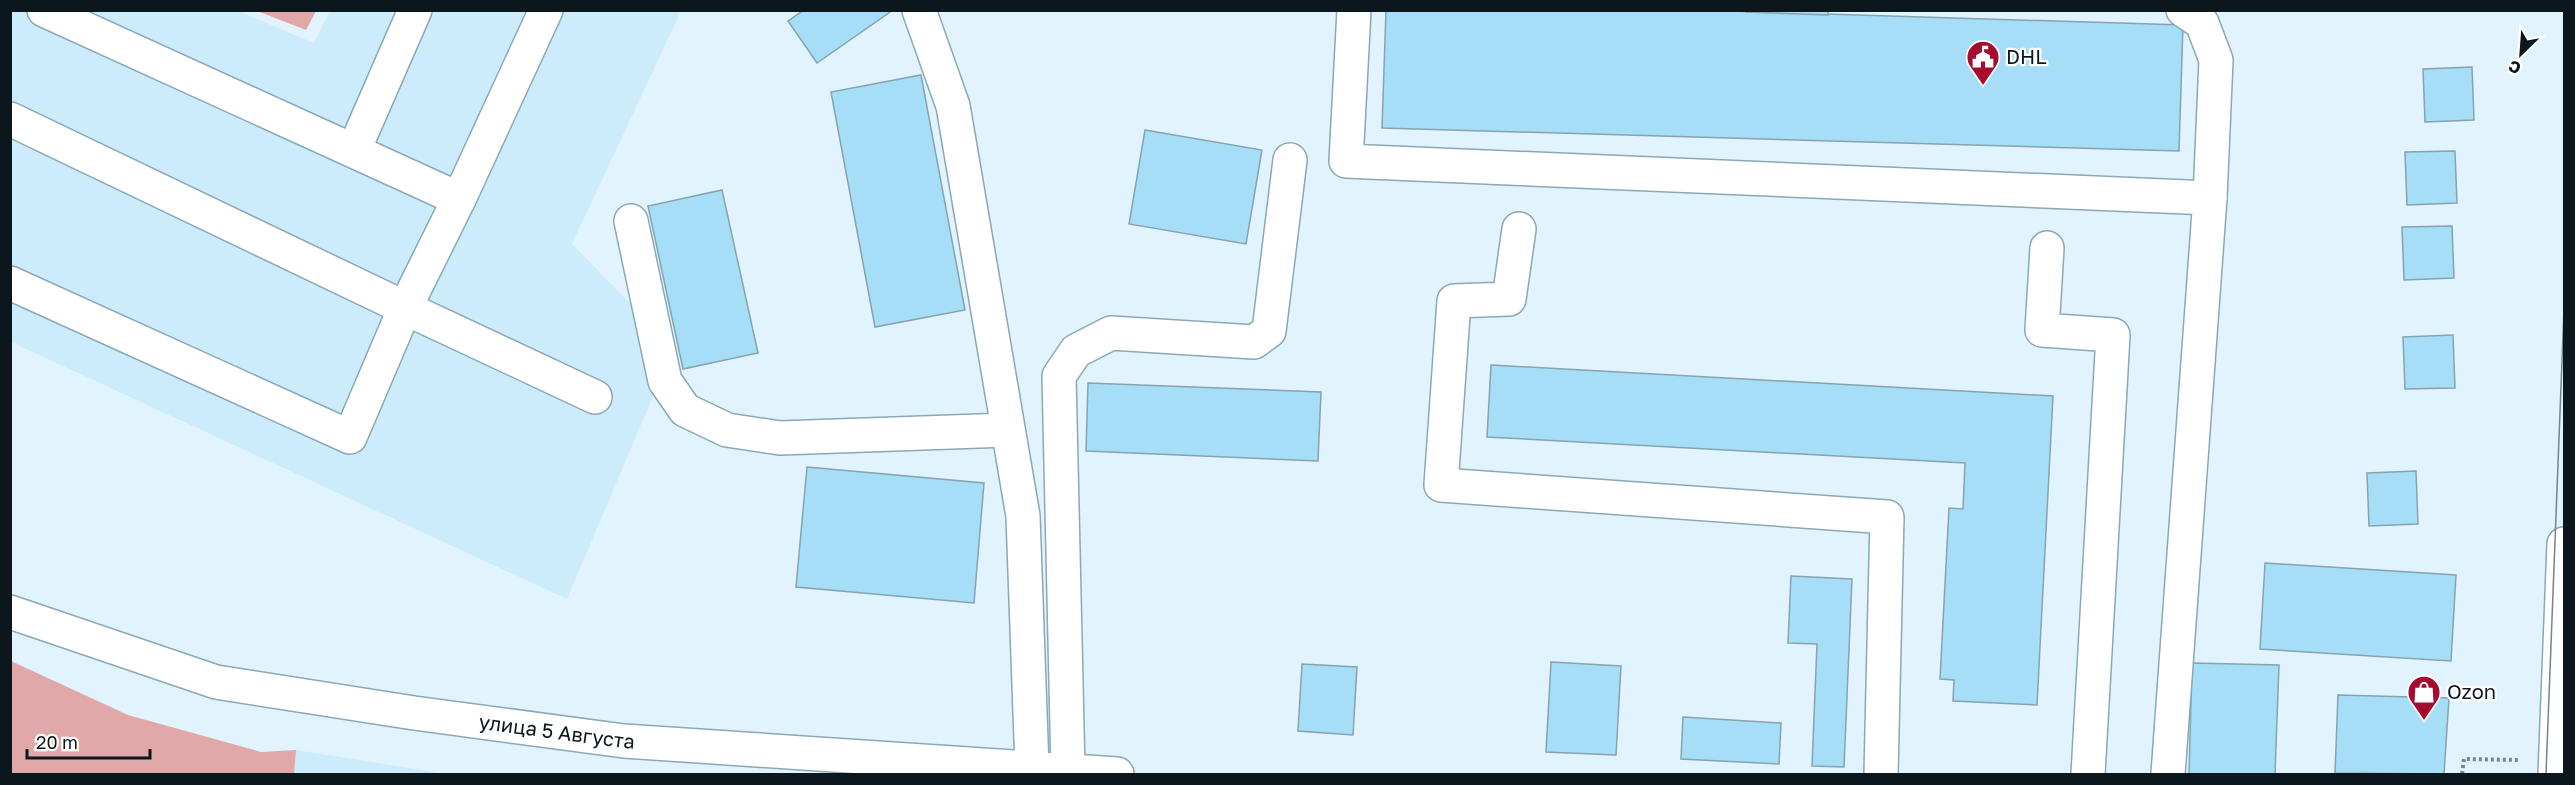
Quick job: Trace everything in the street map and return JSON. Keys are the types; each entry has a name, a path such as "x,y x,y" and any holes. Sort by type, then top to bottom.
{"main road":[{"path":"44,10 459,199"},
{"path":"354,150 415,10"},
{"path":"10,284 350,437 405,308 459,199 546,10"},
{"path":"919,10 953,106 1023,516 1032,768"},
{"path":"1354,10 1346,161 2210,198"},
{"path":"2168,774 2210,198 2216,60 2202,23 2182,10"},
{"path":"10,119 595,397"},
{"path":"1068,771 1059,376 1076,351 1111,333 1254,342 1269,331 1290,160"},
{"path":"631,221 664,381 685,410 727,430 780,438 1008,430"},
{"path":"1519,229 1509,299 1454,302 1441,485 1887,517 1881,774"},
{"path":"2048,248 2042,330 2113,335 2088,774"},
{"path":"2555,767 2565,544"},
{"name":"улица 5 Августа","path":"10,612 216,682 414,714 624,741 1117,774"}],"path":[{"path":"2462,774 2464,759 2555,767"}],"shaded area":[{"path":"11,11 238,11 314,43 330,11 681,11 572,244 638,311 654,394 567,599 11,342"},
{"path":"257,11 316,11 306,30"},
{"path":"11,661 128,715 261,752 296,750 294,774 11,774"},
{"path":"296,750 446,774 294,774"}],"building":[{"path":"804,10 893,10 817,63 788,21"},
{"path":"1386,10 1698,10 2183,25 2179,151 1382,128"},
{"path":"1746,10 1828,10 1828,15 1746,12"},
{"path":"2472,67 2474,120 2425,122 2423,69"},
{"path":"921,75 965,310 875,327 831,92"},
{"path":"1145,130 1262,150 1246,244 1129,224"},
{"path":"2455,151 2457,203 2407,205 2405,152"},
{"path":"722,190 758,353 683,369 648,206"},
{"path":"2452,226 2454,278 2404,280 2402,227"},
{"path":"2453,335 2455,388 2405,389 2403,337"},
{"path":"1491,365 2053,396 2037,705 1953,701 1954,680 1940,679 1949,508 1963,509 1965,463 1487,437"},
{"path":"1088,383 1321,392 1318,461 1086,451"},
{"path":"807,467 984,483 974,603 796,587"},
{"path":"2416,471 2418,524 2369,526 2367,473"},
{"path":"2265,563 2456,575 2451,661 2260,649"},
{"path":"1791,576 1852,579 1844,767 1812,766 1817,644 1788,643"},
{"path":"1551,662 1621,666 1616,755 1546,752"},
{"path":"2192,663 2279,665 2275,774 2189,774"},
{"path":"1302,664 1357,667 1353,735 1298,731"},
{"path":"2338,695 2449,698 2444,774 2335,773"},
{"path":"1683,717 1781,723 1779,764 1681,759"}],"tram line":[{"path":"2546,774 2564,309"},
{"path":"2564,767 2564,774"}],"place":[{"name":"DHL","path":"1983,86"},
{"name":"Ozon","path":"2424,721"}]}
